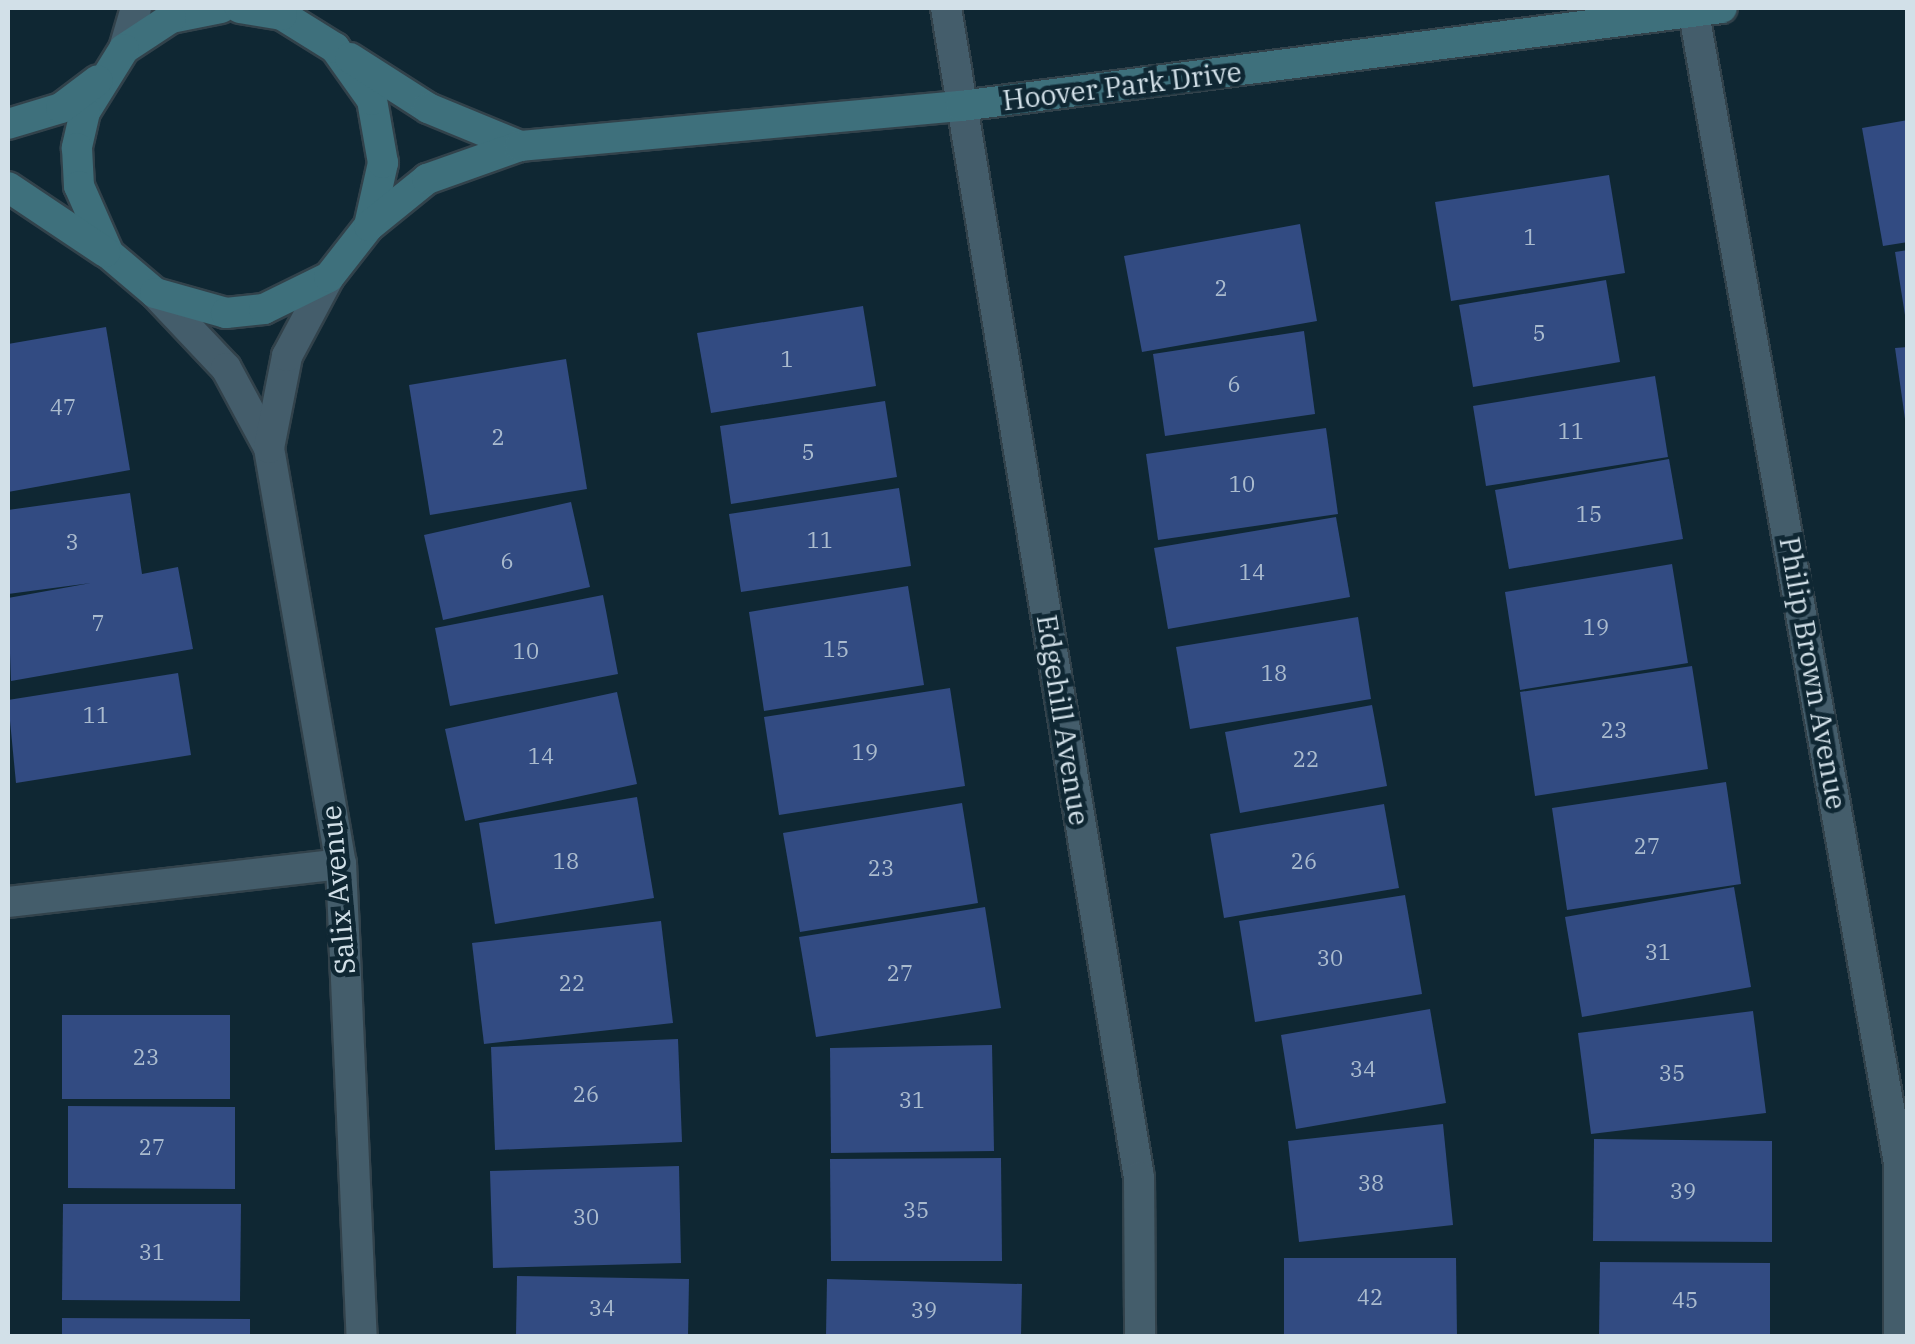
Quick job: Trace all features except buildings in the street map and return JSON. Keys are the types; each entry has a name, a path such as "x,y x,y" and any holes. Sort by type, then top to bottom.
{"street":[{"path":"124,49 136,8"},
{"path":"8,124 61,108 101,78 124,49 171,18 221,8"},
{"path":"240,8 278,11"},
{"name":"Edgehill Avenue","path":"946,8 1139,1177 1140,1336"},
{"name":"Hoover Park Drive","path":"369,226 426,180 520,146 962,106 1703,9"},
{"name":"Philip Brown Avenue","path":"1703,9 1899,1163 1899,1336"},
{"name":"Hoover Park Drive","path":"278,11 428,108 520,146"},
{"path":"8,188 110,254 154,293 226,313 264,309 330,277 369,226 379,196 382,132 356,72 335,48"},
{"path":"101,78 77,148 79,186 110,254"},
{"name":"Salix Avenue","path":"269,448 286,356 330,277"},
{"name":"Salix Avenue","path":"154,293 226,368 269,448 341,864 362,1336"},
{"path":"8,902 341,864"}]}
